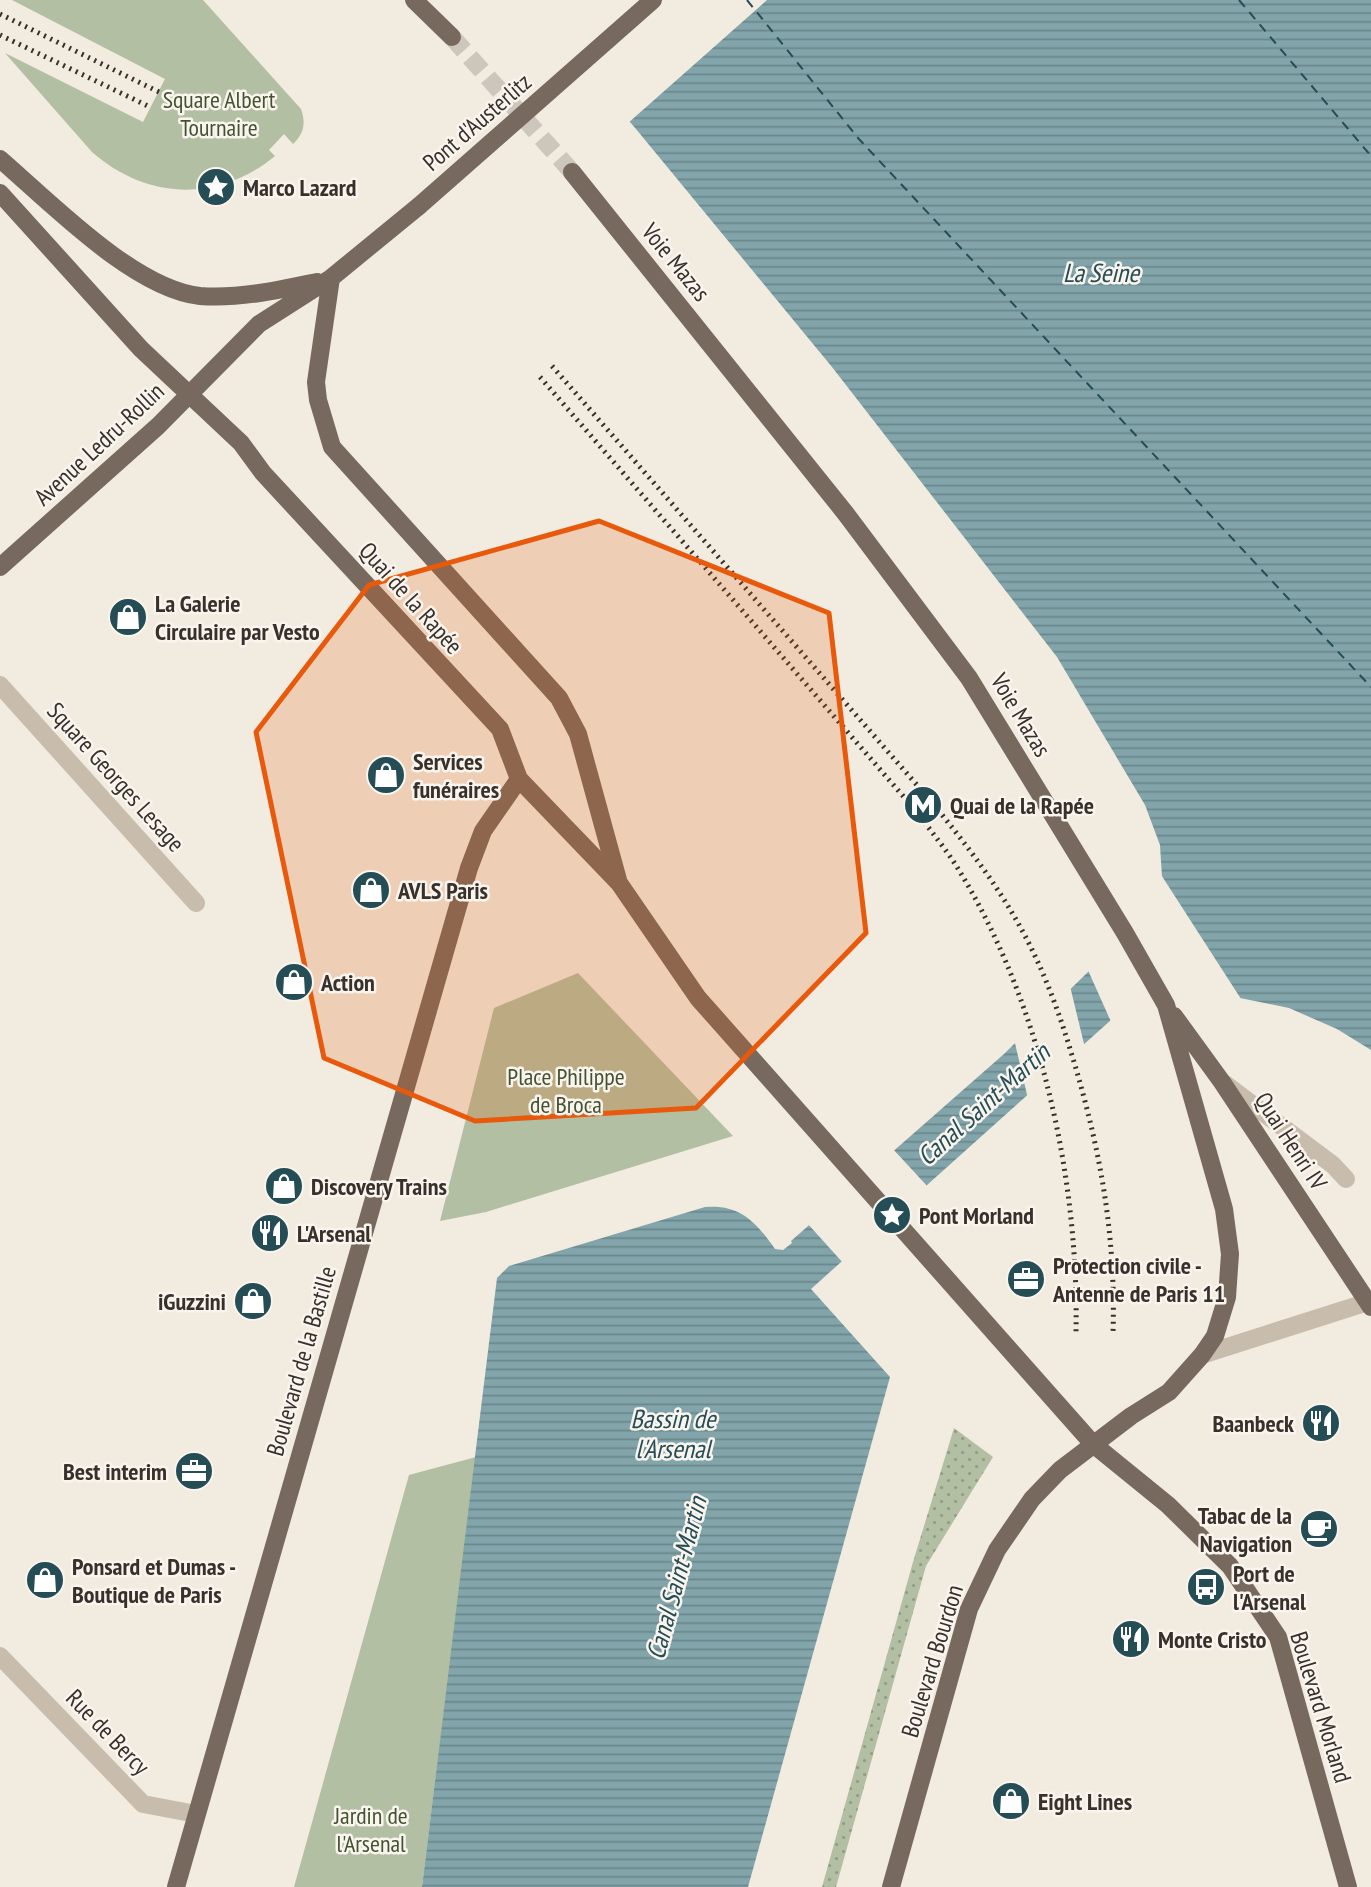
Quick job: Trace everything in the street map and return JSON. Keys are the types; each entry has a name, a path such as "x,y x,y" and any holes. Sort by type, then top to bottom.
{"main road":[{"path":"414,0 452,37"},
{"name":"Pont d'Austerlitz","path":"228,354 259,324 331,278 419,206 653,0"},
{"path":"0,159 100,245 145,277 176,290 200,296 242,295 271,292 331,278"},
{"name":"Voie Mazas","path":"572,172 846,514 969,678 1166,1005 1224,1209 1230,1254 1227,1297 1215,1336 1169,1392 1093,1444"},
{"name":"Quai de la Rapée","path":"0,193 141,349 241,443 273,483 500,729 519,779 619,883"},
{"name":"Quai de la Rapée","path":"331,278 316,382 318,400 332,447 559,698 578,734 619,883"},
{"name":"Avenue Ledru-Rollin","path":"0,567 140,443 228,354"},
{"name":"Boulevard de la Bastille","path":"176,1887 469,868 483,831 519,779"},
{"path":"619,883 698,998 1093,1444"},
{"name":"Quai Henri IV","path":"1166,1005 1222,1082 1369,1304"},
{"name":"Boulevard Bourdon","path":"891,1887 969,1609 997,1550 1032,1499 1060,1470 1093,1444"},
{"name":"Boulevard Morland","path":"1093,1444 1168,1505 1230,1566 1278,1637 1348,1887"}],"street":[{"name":"Square Georges Lesage","path":"0,685 196,903"},
{"path":"1222,1082 1333,1165 1346,1179"},
{"path":"1202,1355 1369,1304"},
{"name":"Rue de Bercy","path":"0,1656 143,1804 196,1814"}],"highlighted area":[{"path":"599,521 829,613 866,933 696,1108 475,1121 324,1058 256,732 369,585"}],"green space":[{"name":"Square Albert Tournaire","path":"12,0 203,0 301,109 304,124 302,132 293,144 284,134 269,150 275,156 230,182 183,190 159,187 136,179 113,168 92,152 5,53 143,122 165,79"},
{"name":"Place Philippe de Broca","path":"578,973 733,1136 486,1212 440,1221 494,1008"},
{"path":"954,1428 993,1457 926,1566 836,1887 822,1887 913,1562"},
{"name":"Jardin de l'Arsenal","path":"476,1457 422,1887 294,1887 409,1475"}],"water":[{"name":"La Seine","path":"525,0 1371,0 1371,1050 1337,1029 1289,1008 1240,998 1178,1002 1111,1020 811,1289 890,1377 748,1887 422,1887 497,1278 509,1266 705,1207 728,1208 738,1212 754,1223 775,1249 783,1250 1004,1054 1089,971 1147,905 1162,877 1160,845 1145,805 1057,657 832,367 636,129"}],"pier":[{"path":"522,0 767,0 627,124"},
{"path":"1158,870 1243,1002 1179,1005 1112,1024 1087,968 1145,903 1158,876"},
{"path":"1070,986 1085,1048 1028,1099 1014,1039"},
{"path":"892,1148 929,1188 844,1264 807,1223"}],"ferry route":[{"path":"747,0 858,138 1371,687"},
{"path":"1239,0 1371,156"}],"tunnel":[{"path":"452,37 572,172"}],"railway":[{"path":"0,14 159,92"},
{"path":"0,35 150,107"},
{"path":"552,366 930,800 980,865 1014,916 1039,965 1058,1013 1092,1129 1109,1230 1113,1333"},
{"path":"540,377 916,811 957,867 986,919 1011,974 1032,1032 1049,1092 1062,1152 1070,1213 1076,1332"}],"place":[{"name":"Marco Lazard","path":"216,187"},
{"name":"La Galerie Circulaire par Vesto","path":"128,617"},
{"name":"Services funéraires","path":"386,775"},
{"name":"Quai de la Rapée","path":"923,805"},
{"name":"AVLS Paris","path":"371,890"},
{"name":"Action","path":"294,982"},
{"name":"Discovery Trains","path":"284,1186"},
{"name":"Pont Morland","path":"892,1215"},
{"name":"L'Arsenal","path":"270,1233"},
{"name":"Protection civile - Antenne de Paris 11","path":"1026,1279"},
{"name":"iGuzzini","path":"253,1301"},
{"name":"Baanbeck","path":"1321,1423"},
{"name":"Best interim","path":"194,1471"},
{"name":"Tabac de la Navigation","path":"1319,1529"},
{"name":"Ponsard et Dumas - Boutique de Paris","path":"45,1580"},
{"name":"Port de l'Arsenal","path":"1206,1587"},
{"name":"Monte Cristo","path":"1131,1639"},
{"name":"Eight Lines","path":"1011,1801"}],"water label":[{"name":"Canal Saint-Martin","path":"983,1104"},
{"name":"Bassin de l'Arsenal","path":"673,1433"},
{"name":"Canal Saint-Martin","path":"676,1578"}]}
